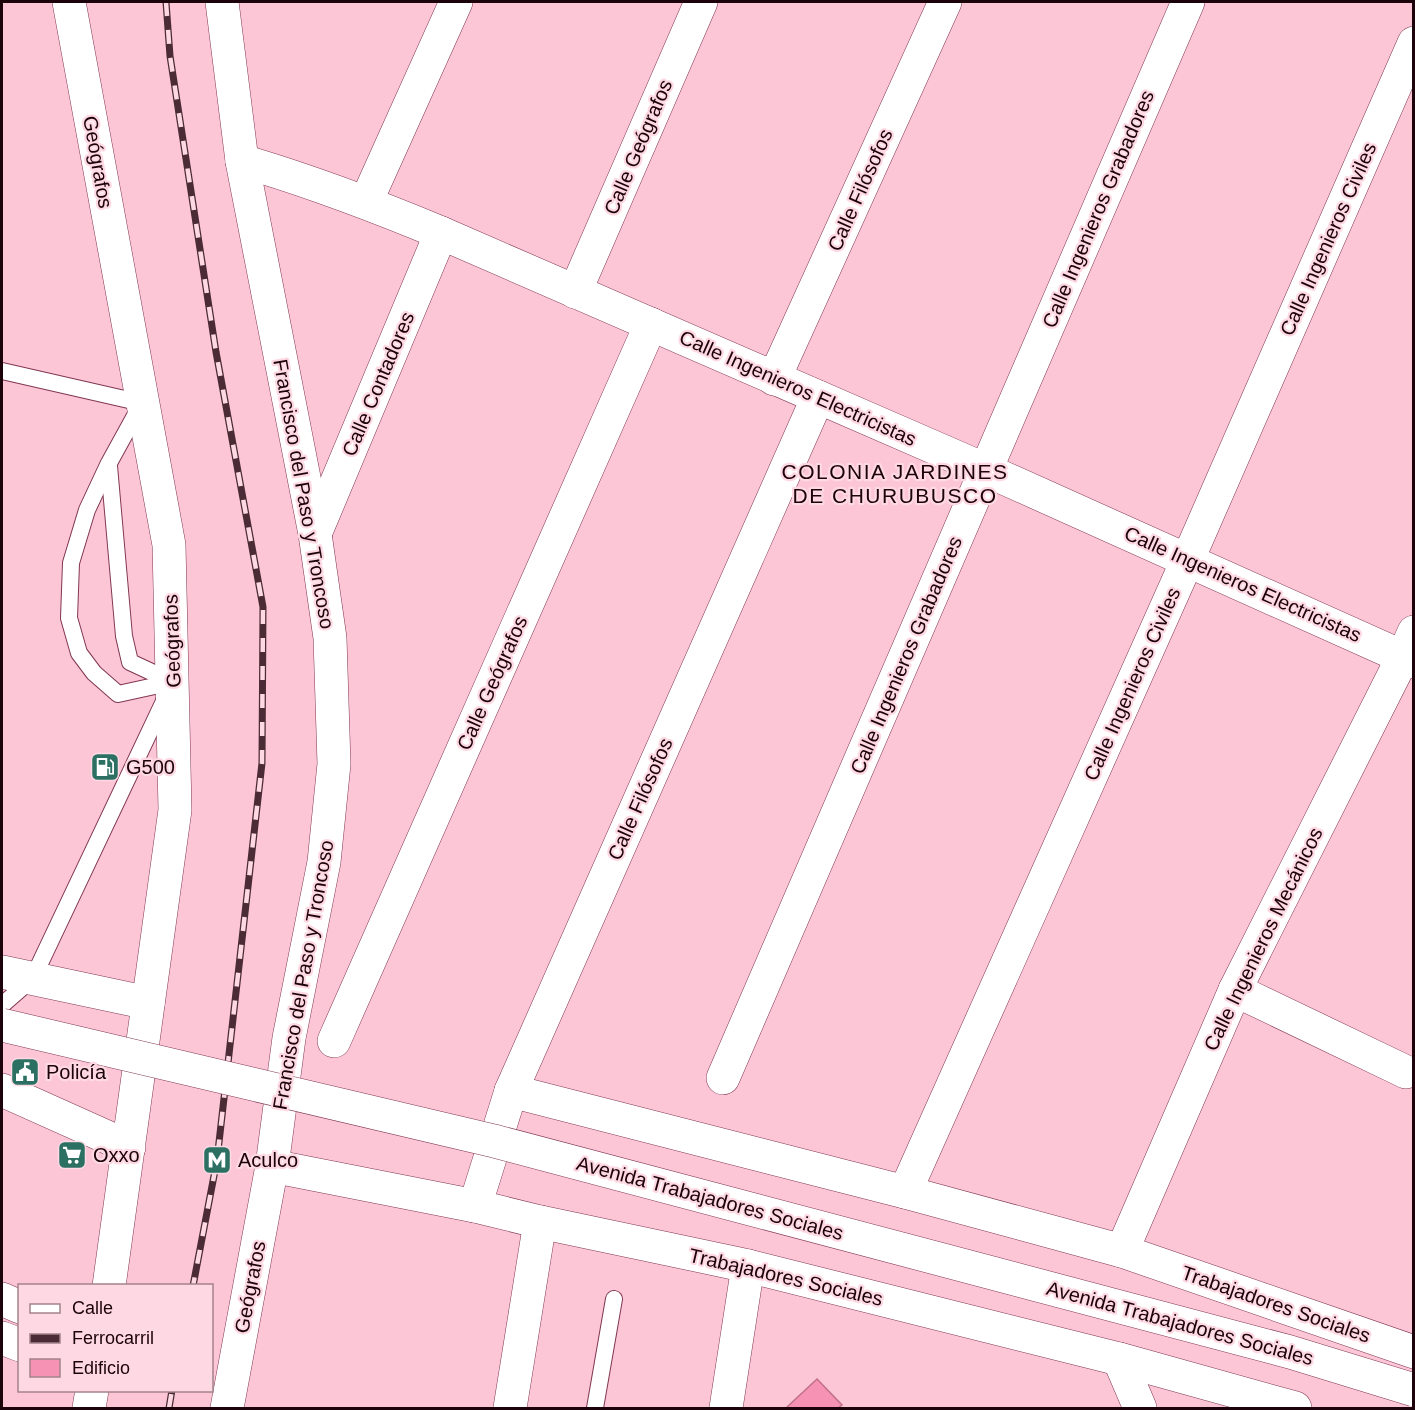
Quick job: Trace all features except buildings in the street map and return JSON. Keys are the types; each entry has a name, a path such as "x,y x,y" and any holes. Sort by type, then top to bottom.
{"street":[{"name":"Geógrafos","path":"69,2 169,545 175,810 109,1284"},
{"name":"Francisco del Paso y Troncoso","path":"222,2 242,161 315,534 330,638 334,764 324,862 290,1038 272,1166"},
{"path":"366,202 456,2"},
{"name":"Calle Geógrafos","path":"575,292 701,2"},
{"name":"Calle Filósofos","path":"774,379 945,2"},
{"name":"Calle Ingenieros Grabadores","path":"723,1078 1188,2"},
{"name":"Calle Ingenieros Civiles","path":"905,1192 1188,559 1413,43"},
{"name":"Calle Ingenieros Electricistas","path":"242,161 366,202 441,233 1188,559 1410,650"},
{"name":"Calle Contadores","path":"315,534 441,233"},
{"name":"Calle Geógrafos","path":"334,1041 651,324"},
{"name":"Calle Filósofos","path":"475,1206 511,1091 818,397"},
{"name":"Calle Ingenieros Mecánicos","path":"1122,1251 1234,990 1410,650"},
{"path":"17,975 148,1003"},
{"path":"1234,990 1406,1072"},
{"name":"Avenida Trabajadores Sociales","path":"2,1025 494,1141 1279,1349 1413,1390"},
{"path":"2,1090 129,1147"},
{"name":"Trabajadores Sociales","path":"511,1091 905,1192 1122,1251 1413,1352"},
{"name":"Geógrafos","path":"227,1408 272,1166"},
{"name":"Trabajadores Sociales","path":"272,1166 475,1206 748,1266 1119,1359 1295,1408"},
{"path":"510,1408 540,1222"},
{"path":"726,1408 748,1266"},
{"path":"2,1299 18,1306"},
{"path":"2,1338 18,1345"},
{"path":"1119,1359 1140,1408"},
{"path":"89,1408 92,1392"}],"lane":[{"path":"2,371 142,403 109,463 87,510 71,563 69,618 80,653 94,673 118,694 173,682"},
{"path":"109,463 124,636 130,662 173,682"},
{"path":"2,1005 173,682"},
{"path":"595,1408 614,1299"}],"railway":[{"path":"166,2 170,56 216,352 263,607 262,763 217,1160 193,1284"},
{"path":"169,1408 172,1392"}],"place":[{"name":"G500","path":"105,767"},
{"name":"Policía","path":"25,1072"},
{"name":"Oxxo","path":"72,1155"},
{"name":"Aculco","path":"217,1160"}],"district":[{"name":"COLONIA JARDINES DE CHURUBUSCO","path":"895,483"}]}
